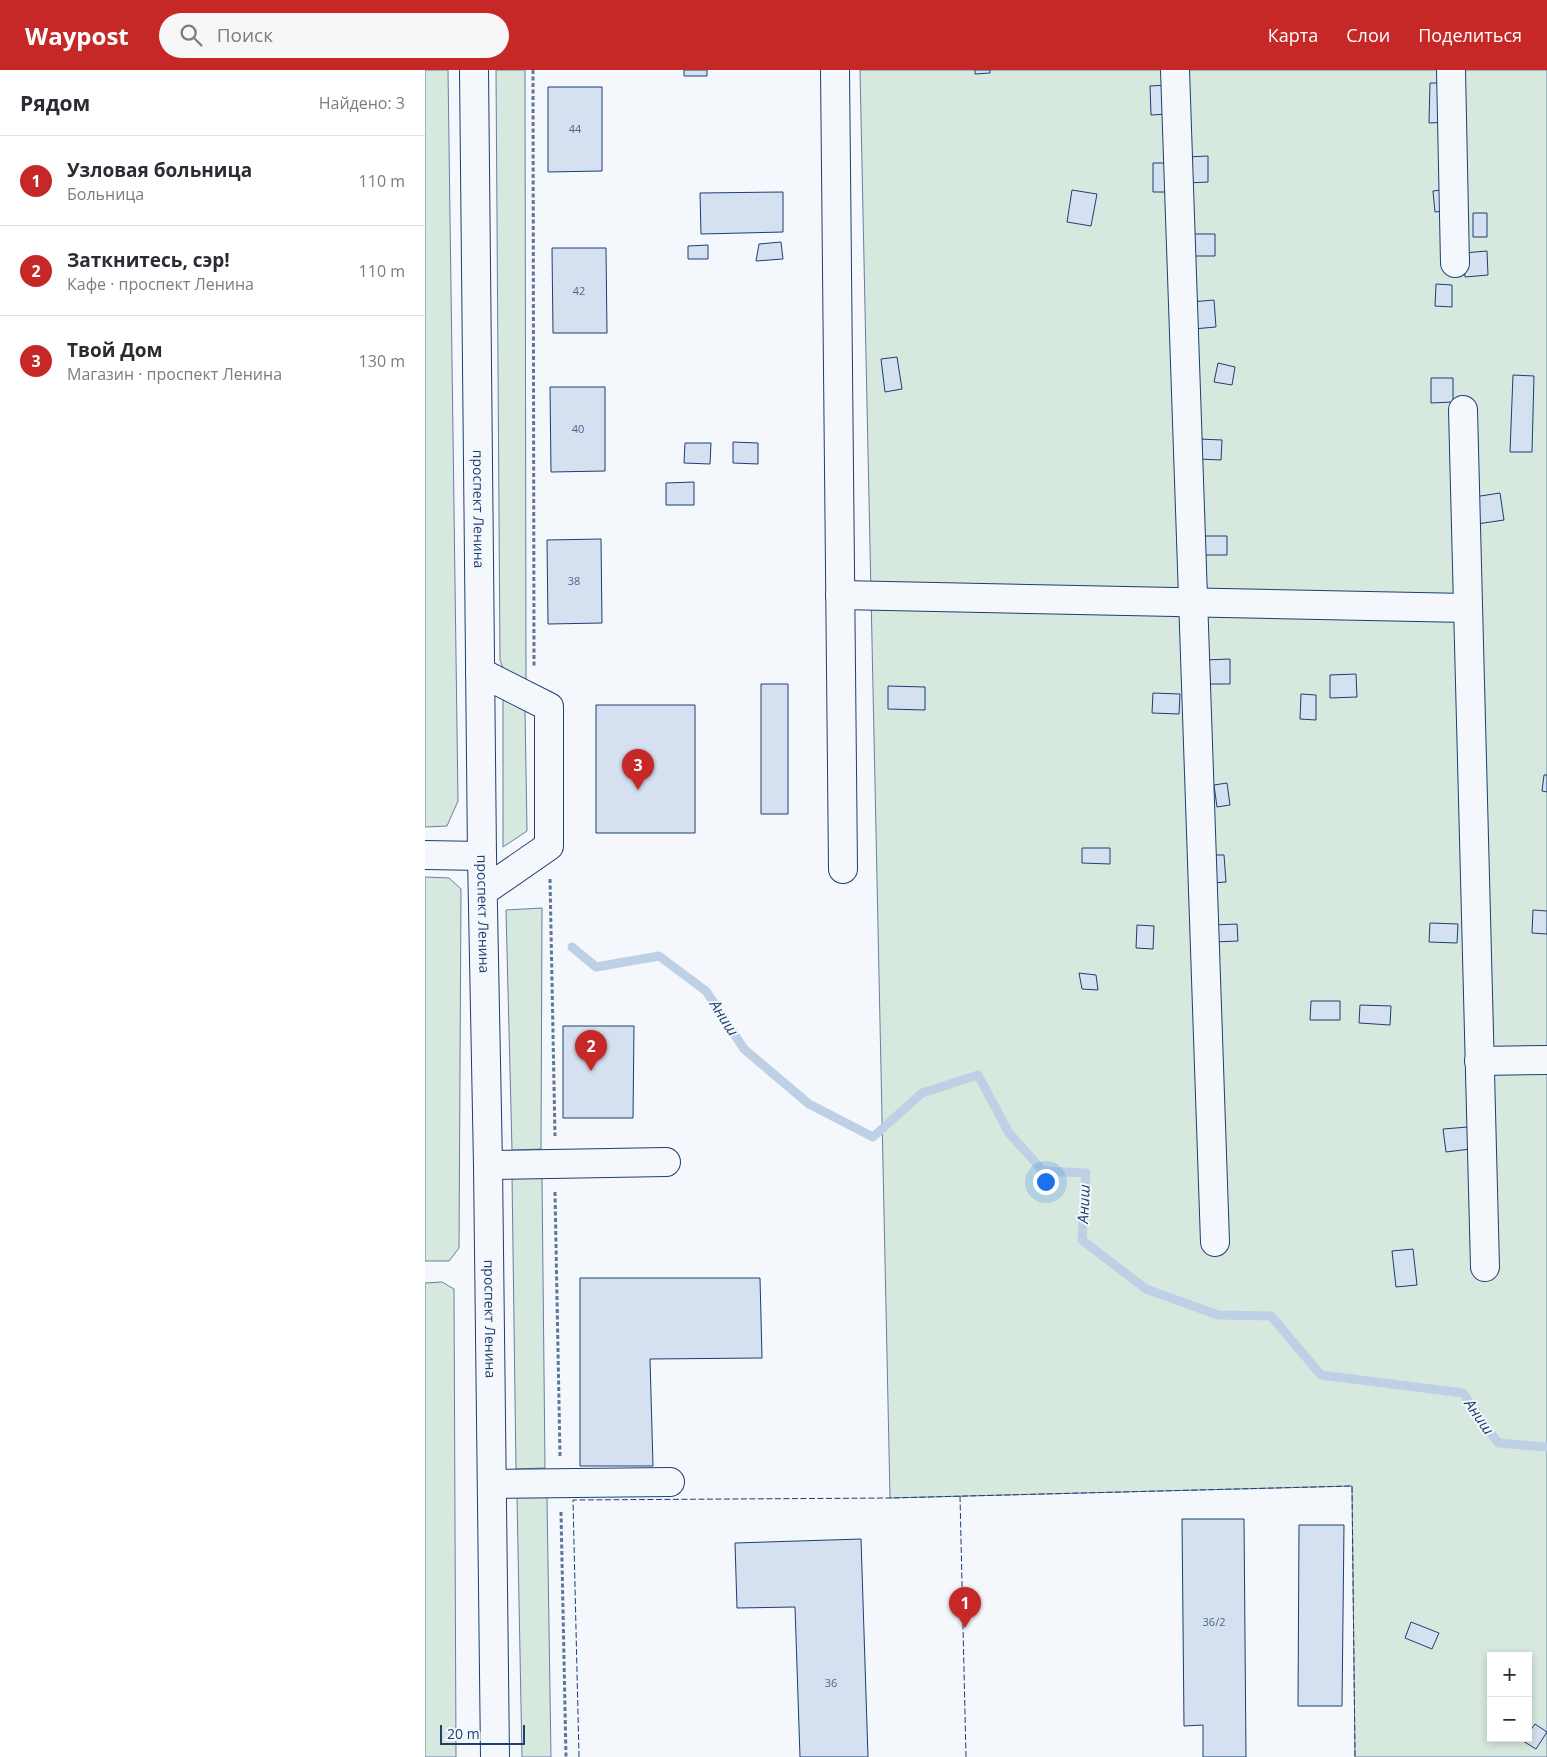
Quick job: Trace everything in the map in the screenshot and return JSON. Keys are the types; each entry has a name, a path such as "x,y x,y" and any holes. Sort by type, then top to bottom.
{"street":[{"name":"проспект Ленина","path":"474,70 482,856 488,1165 495,1757"},
{"path":"835,70 843,869"},
{"path":"1175,70 1215,1242"},
{"path":"1451,70 1455,263"},
{"path":"1463,410 1485,1267"},
{"path":"840,595 1467,608"},
{"path":"480,672 549,707 549,846 483,891"},
{"path":"425,855 482,856"},
{"path":"1479,1060 1547,1060"},
{"path":"488,1165 666,1162"},
{"path":"492,1484 670,1482"}],"path":[{"path":"533,70 534,699"},
{"path":"549,846 566,1757"}],"shaded area":[{"path":"425,70 448,70 458,801 447,826 425,827"},
{"path":"496,70 525,70 526,680 506,677 500,660"},
{"path":"860,70 1547,70 1547,1757 1355,1757 1352,1486 890,1498"},
{"path":"503,699 525,710 527,831 503,847"},
{"path":"425,877 449,878 461,889 459,1248 449,1261 425,1261"},
{"path":"542,908 541,1149 512,1150 506,910"},
{"path":"512,1176 542,1178 545,1468 516,1469"},
{"path":"442,1282 454,1289 456,1757 425,1757 425,1283"},
{"path":"517,1497 547,1497 551,1757 522,1757"}],"building":[{"path":"684,70 707,70 707,76 684,76"},
{"path":"975,70 990,70 990,73 975,74"},
{"path":"1430,83 1447,83 1447,122 1429,123"},
{"path":"1168,85 1169,114 1151,115 1150,86"},
{"path":"548,87 602,87 602,171 548,172"},
{"path":"1208,156 1208,182 1187,183 1186,157"},
{"path":"1153,163 1171,163 1171,192 1153,192"},
{"path":"1449,189 1452,210 1435,212 1433,191"},
{"path":"1072,190 1097,194 1091,226 1067,222"},
{"path":"783,192 783,232 701,234 700,193"},
{"path":"1473,213 1487,213 1487,237 1473,237"},
{"path":"1191,234 1215,234 1215,256 1192,256"},
{"path":"781,242 783,259 756,261 759,244"},
{"path":"708,245 708,259 688,259 688,246"},
{"path":"552,248 606,248 607,333 553,333"},
{"path":"1487,251 1488,275 1465,277 1463,253"},
{"path":"1436,284 1452,285 1452,307 1435,306"},
{"path":"1214,300 1216,327 1193,329 1191,302"},
{"path":"897,357 902,389 885,392 881,359"},
{"path":"1218,363 1235,367 1232,385 1214,382"},
{"path":"1513,375 1534,376 1532,452 1510,452"},
{"path":"1431,378 1453,378 1453,402 1431,403"},
{"path":"550,387 605,387 605,471 551,472"},
{"path":"1199,439 1222,440 1221,460 1198,459"},
{"path":"733,442 758,443 758,464 733,463"},
{"path":"685,443 711,443 710,464 684,463"},
{"path":"694,482 694,505 666,505 666,483"},
{"path":"1500,493 1504,520 1477,524 1474,497"},
{"path":"1204,536 1227,536 1227,555 1204,555"},
{"path":"601,539 602,623 548,624 547,540"},
{"path":"1230,659 1230,684 1205,684 1204,660"},
{"path":"1356,674 1357,697 1330,698 1330,675"},
{"path":"761,684 788,684 788,814 761,814"},
{"path":"888,686 925,687 925,710 888,709"},
{"path":"1153,693 1180,694 1179,714 1152,713"},
{"path":"1301,694 1316,695 1316,720 1300,719"},
{"path":"596,705 695,705 695,833 596,833"},
{"path":"1544,775 1547,775 1547,792 1542,791"},
{"path":"1227,783 1230,805 1217,807 1214,785"},
{"path":"1082,848 1110,848 1110,864 1082,863"},
{"path":"1211,855 1224,855 1226,882 1213,883"},
{"path":"1533,910 1547,911 1547,934 1532,933"},
{"path":"1430,923 1458,924 1457,943 1429,942"},
{"path":"1237,924 1238,941 1213,942 1213,925"},
{"path":"1137,925 1154,926 1153,949 1136,948"},
{"path":"1079,973 1096,975 1098,990 1082,989"},
{"path":"1311,1001 1340,1001 1340,1020 1310,1020"},
{"path":"1360,1005 1391,1006 1390,1025 1359,1023"},
{"path":"563,1026 634,1026 633,1118 563,1118"},
{"path":"1468,1127 1470,1149 1446,1152 1443,1129"},
{"path":"1413,1249 1417,1285 1396,1287 1392,1251"},
{"path":"580,1278 760,1278 762,1358 650,1359 653,1466 580,1466"},
{"path":"1182,1519 1244,1519 1246,1757 1203,1757 1203,1725 1184,1726"},
{"path":"1299,1525 1344,1525 1342,1706 1298,1706"},
{"path":"861,1539 868,1757 800,1757 795,1607 737,1608 735,1543"},
{"path":"1411,1622 1439,1633 1432,1649 1405,1638"},
{"path":"1535,1724 1547,1732 1536,1749 1525,1742 1532,1742 1532,1728"}],"waterway":[{"name":"Аниш","path":"572,947 596,967 659,956 706,991 744,1049 809,1104 873,1137 922,1093 978,1075 1009,1133 1043,1171 1086,1173 1082,1240 1146,1289 1218,1315 1271,1316 1321,1375 1463,1393 1498,1443 1547,1447"}],"fence":[{"path":"579,1757 573,1500 890,1498 1352,1486 1355,1757"},
{"path":"960,1496 966,1757"}],"place":[{"name":"Твой Дом","path":"638,790"},
{"name":"Заткнитесь, сэр!","path":"591,1071"},
{"name":"Узловая больница","path":"965,1628"}]}
